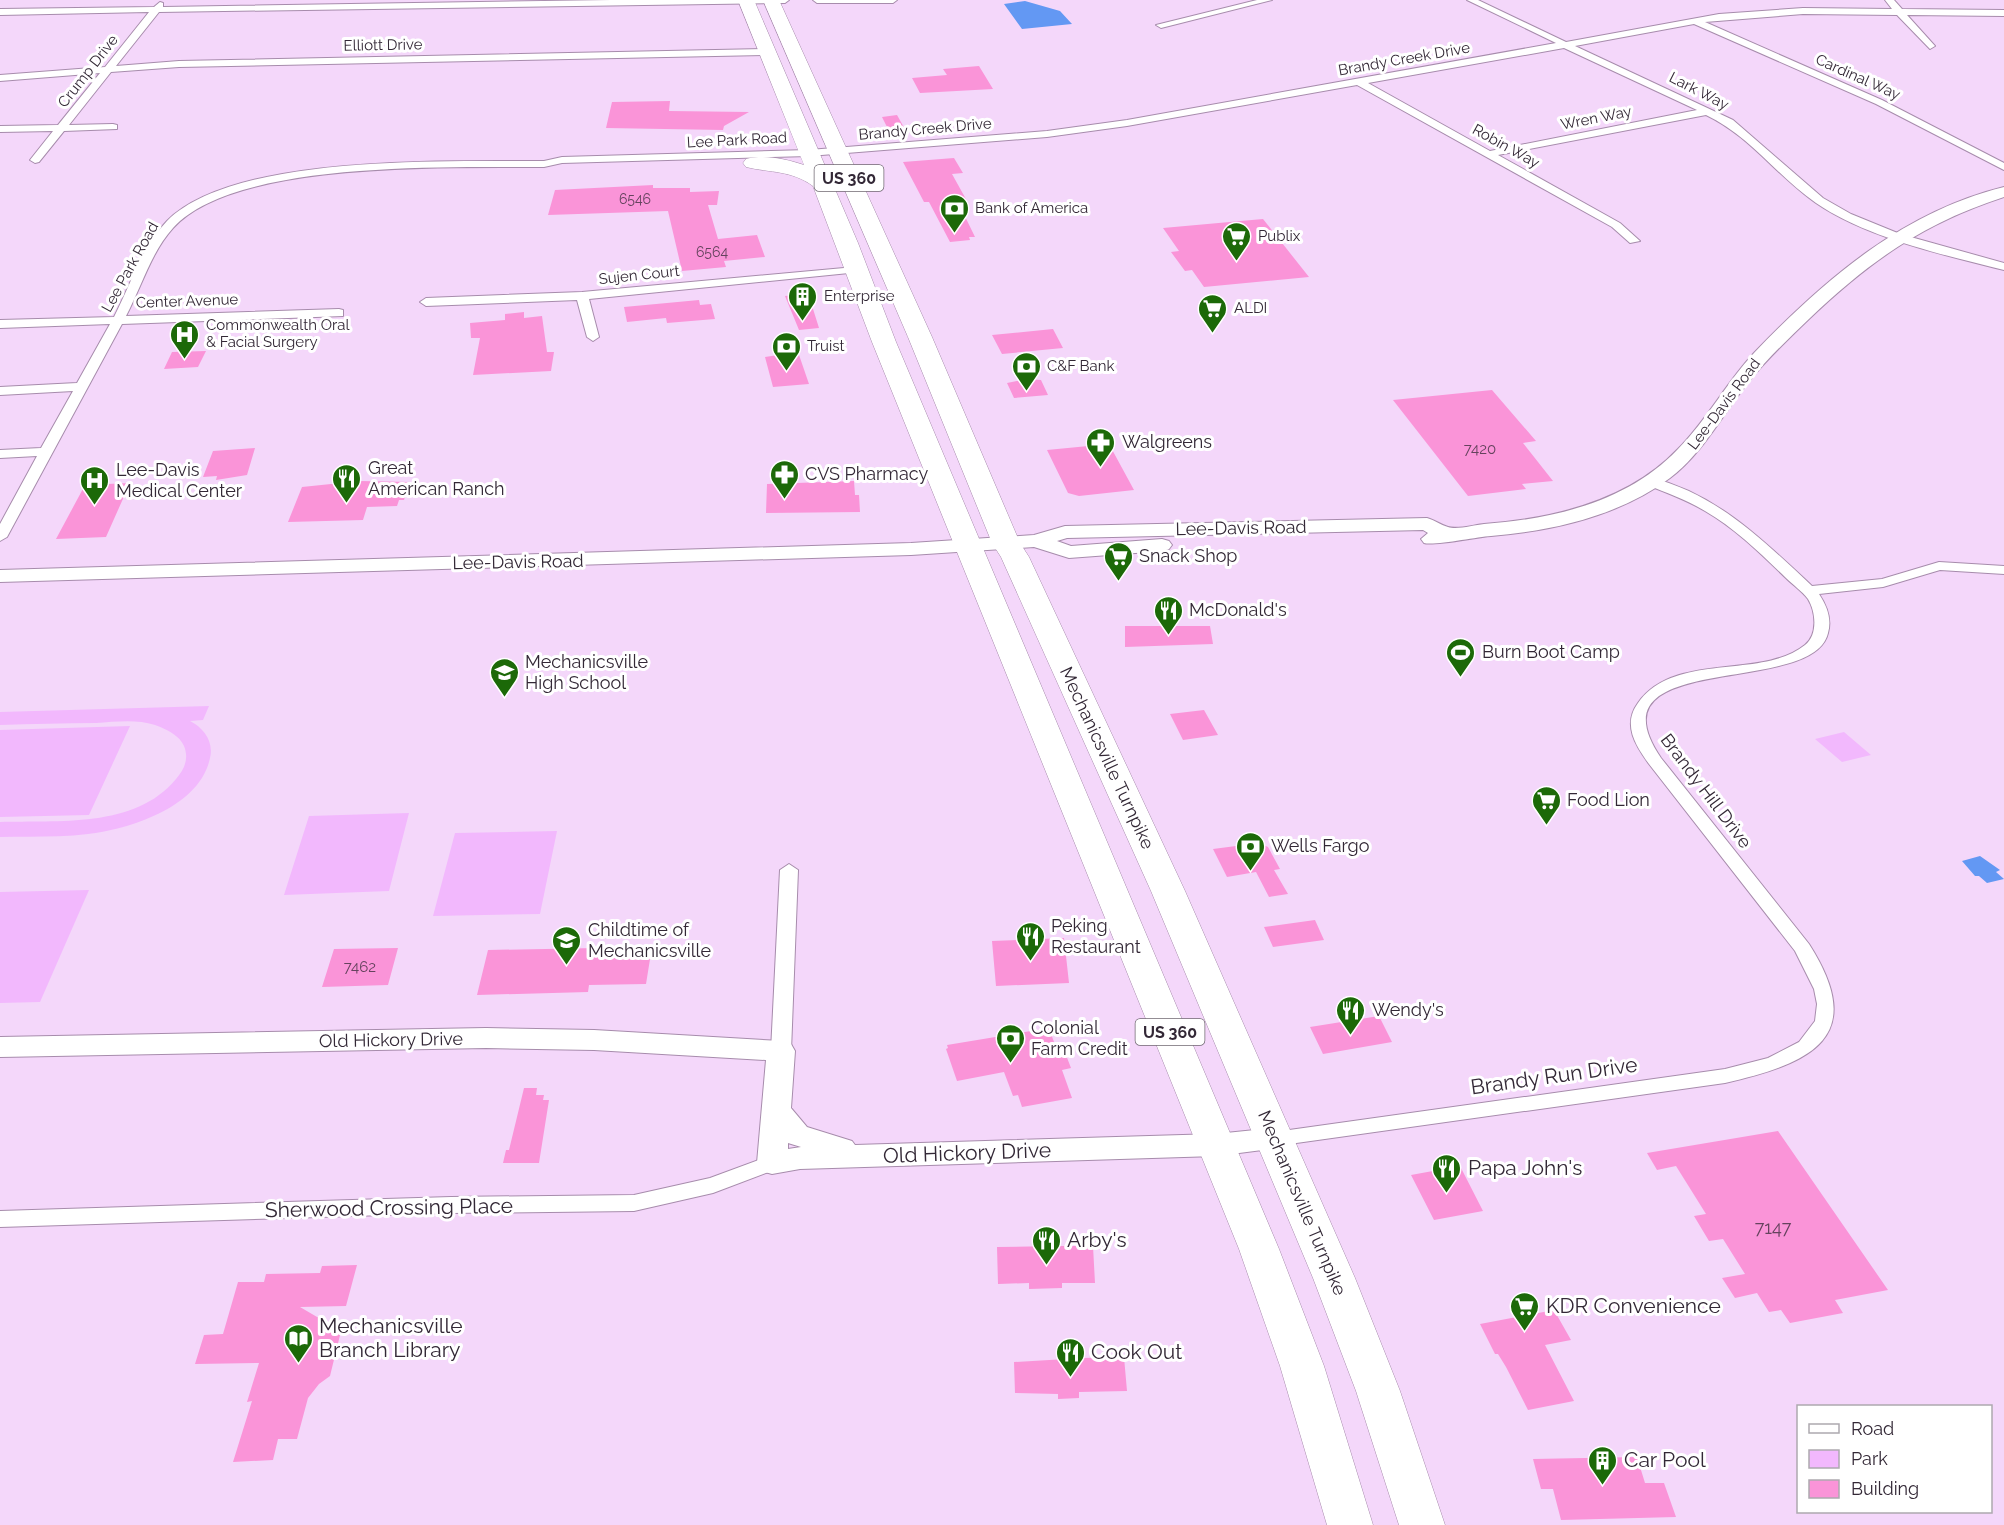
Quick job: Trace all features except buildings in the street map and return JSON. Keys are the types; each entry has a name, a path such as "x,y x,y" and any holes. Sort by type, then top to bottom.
{"highway":[{"name":"US 360","path":"746,0 1216,1145 1290,1333 1350,1525"},
{"name":"Mechanicsville Turnpike","path":"771,0 1006,543 1015,556 1168,891 1275,1139 1368,1364 1422,1525"},
{"path":"753,162 793,166 808,172 821,182"}],"main road":[{"name":"Lee-Davis Road","path":"1036,541 1069,552 1154,545 1431,539 1445,534 1510,528 1557,519 1598,507 1652,482 1681,458 1699,439 1742,377 1763,353 1858,264 1896,236 1938,214 2004,192"},
{"name":"Lee-Davis Road","path":"0,576 652,559 969,546 1036,541 1065,532 1427,524 1445,534"},
{"path":"1219,544 1300,534 1312,526"},
{"name":"Old Hickory Drive","path":"0,1047 486,1038 594,1040 781,1051"},
{"path":"772,1163 781,1051"},
{"path":"776,1110 798,1135 823,1145 874,1156"},
{"name":"Old Hickory Drive","path":"772,1163 800,1158 1216,1145 1275,1139"}],"street":[{"name":"Crump Drive","path":"35,160 164,0"},
{"path":"0,12 785,0"},
{"path":"817,0 893,0"},
{"path":"1161,25 1268,0"},
{"name":"Lark Way","path":"1471,0 1709,111 1740,130 1819,200 1846,216 1896,236 2004,267"},
{"path":"1889,0 1930,46"},
{"name":"Brandy Creek Drive","path":"809,153 1087,129 1695,21 1780,12 2004,13"},
{"name":"Cardinal Way","path":"1695,21 1879,102 2004,167"},
{"name":"Elliott Drive","path":"0,78 108,69 233,63 716,55 768,52"},
{"name":"Robin Way","path":"1359,82 1616,225 1634,242"},
{"name":"Wren Way","path":"1489,154 1709,111"},
{"path":"0,129 112,127"},
{"name":"Lee Park Road","path":"544,164 562,169 753,162 794,160 809,153"},
{"name":"Lee Park Road","path":"0,537 169,225 194,206 225,192 287,176 337,170 544,164 562,160 809,153"},
{"name":"Sujen Court","path":"426,302 582,296 855,270"},
{"path":"582,296 593,337"},
{"name":"Center Avenue","path":"0,324 339,313"},
{"path":"0,391 80,387"},
{"path":"0,454 45,452"},
{"path":"1652,482 1693,499 1737,525 1756,539 1811,595"},
{"path":"1811,595 1883,583 1938,566 2004,570"},
{"path":"1811,595 1901,587 1952,575 2004,578"},
{"name":"Brandy Hill Drive","path":"1811,595 1822,630 1815,645 1789,660 1699,674 1673,682 1655,693 1643,707 1639,717 1639,733 1655,761 1803,948 1820,980 1826,1003 1824,1025"},
{"path":"781,1051 789,870"},
{"name":"Brandy Run Drive","path":"1275,1139 1725,1076 1764,1066 1796,1054 1824,1025"},
{"name":"Sherwood Crossing Place","path":"0,1219 441,1205 634,1203 713,1185 772,1163"}],"green space":[{"path":"209,706 203,720 190,721 200,727 211,746 210,758 204,775 193,790 161,813 123,827 88,834 0,837 0,822 70,821 117,814 139,807 159,795 176,779 184,768 186,758 183,743 175,735 148,723 125,721 0,725 0,712"},
{"path":"130,726 89,815 0,817 0,730"},
{"path":"1844,732 1871,755 1842,762 1815,739"},
{"path":"409,813 389,891 284,895 309,816"},
{"path":"557,831 540,914 433,916 455,833"},
{"path":"89,890 40,1002 0,1003 0,892"}],"water":[{"path":"1025,1 1060,11 1072,24 1022,29 1004,4"},
{"path":"1980,856 2000,870 1996,872 2004,879 1987,883 1979,876 1975,876 1962,861"}],"place":[{"name":"Bank of America","path":"954,234"},
{"name":"Publix","path":"1237,262"},
{"name":"Enterprise","path":"803,322"},
{"name":"ALDI","path":"1213,334"},
{"name":"Commonwealth Oral & Facial Surgery","path":"185,360"},
{"name":"Truist","path":"786,372"},
{"name":"C&F Bank","path":"1026,392"},
{"name":"Walgreens","path":"1101,468"},
{"name":"CVS Pharmacy","path":"784,500"},
{"name":"Great American Ranch","path":"347,504"},
{"name":"Lee-Davis Medical Center","path":"95,506"},
{"name":"Snack Shop","path":"1118,582"},
{"name":"McDonald's","path":"1168,636"},
{"name":"Burn Boot Camp","path":"1461,678"},
{"name":"Mechanicsville High School","path":"504,698"},
{"name":"Food Lion","path":"1546,826"},
{"name":"Wells Fargo","path":"1250,872"},
{"name":"Peking Restaurant","path":"1030,962"},
{"name":"Childtime of Mechanicsville","path":"567,966"},
{"name":"Wendy's","path":"1351,1036"},
{"name":"Colonial Farm Credit","path":"1010,1064"},
{"name":"Papa John's","path":"1447,1194"},
{"name":"Arby's","path":"1046,1266"},
{"name":"KDR Convenience","path":"1525,1332"},
{"name":"Mechanicsville Branch Library","path":"298,1364"},
{"name":"Cook Out","path":"1070,1378"},
{"name":"Car Pool","path":"1603,1486"}]}
